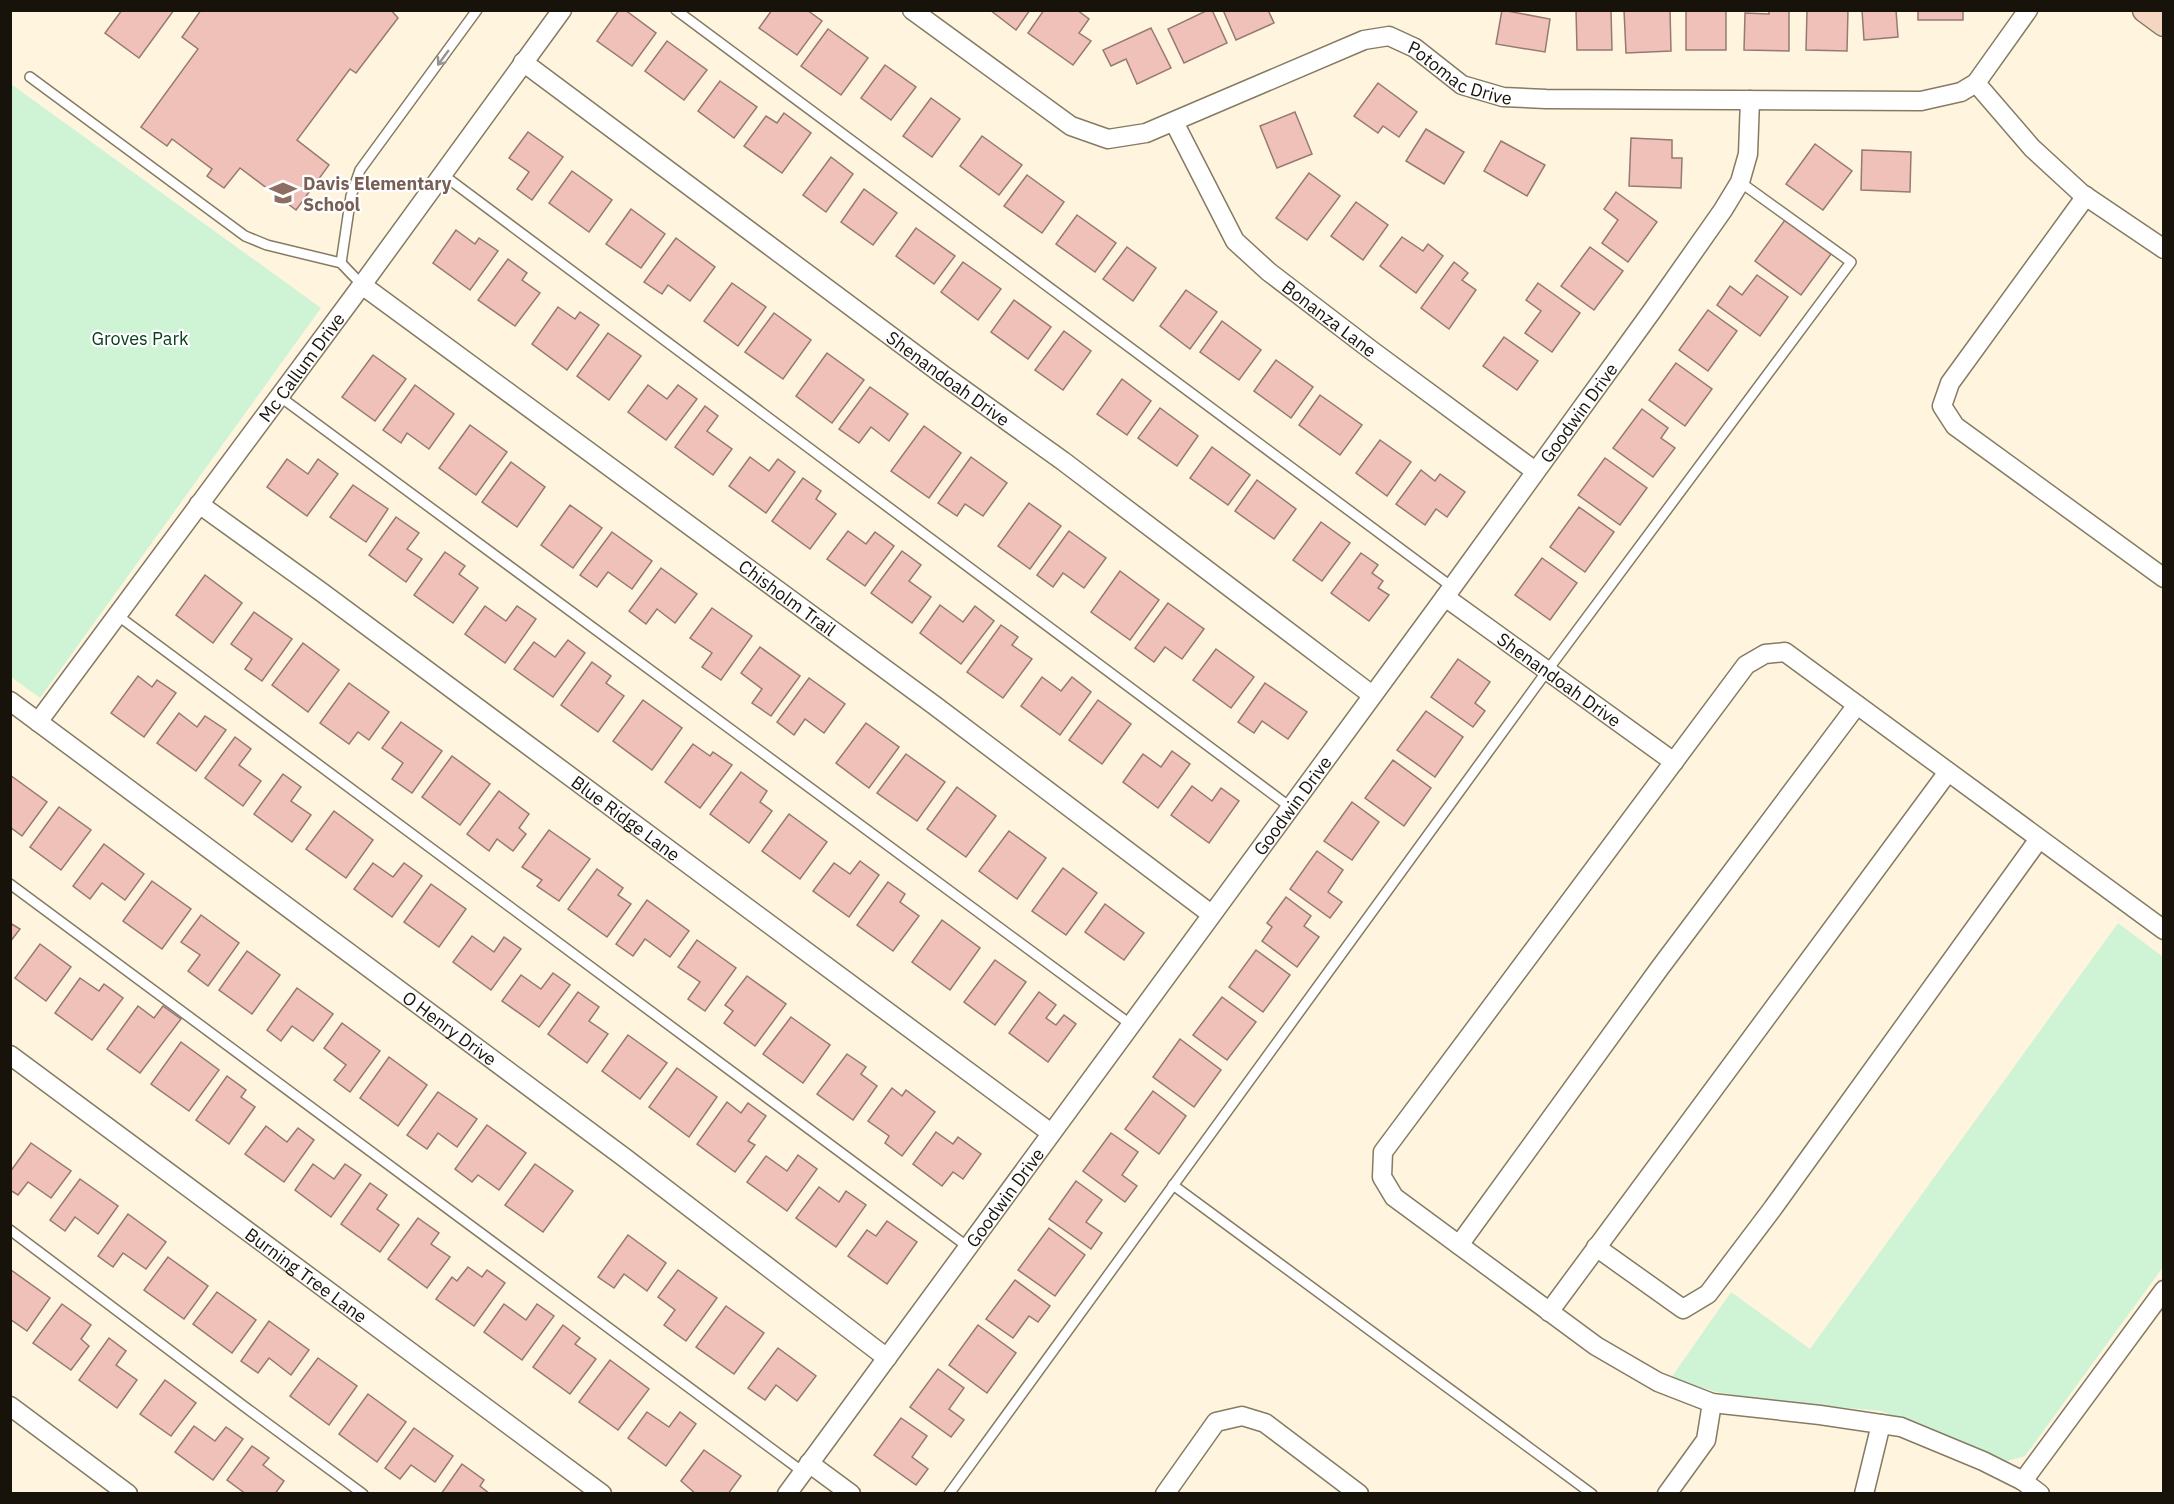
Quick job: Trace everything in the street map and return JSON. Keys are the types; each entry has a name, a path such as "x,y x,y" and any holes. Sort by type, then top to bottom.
{"main road":[{"path":"2145,10 2163,24"}],"street":[{"name":"Mc Callum Drive","path":"38,722 362,285 562,10"},
{"name":"Potomac Drive","path":"912,10 1071,126 1108,139 1146,133 1364,40 1389,36 1415,48 1462,85 1503,98 1921,101 1961,92 1976,83"},
{"path":"2028,10 1976,83 2032,148 2086,196 2163,249"},
{"name":"Shenandoah Drive","path":"523,62 943,375 1063,461 1372,695"},
{"name":"Goodwin Drive","path":"787,1494 1448,592 1724,210 1740,182 1748,154 1749,100"},
{"name":"Bonanza Lane","path":"1174,122 1235,241 1269,272 1535,471"},
{"path":"2086,196 1950,383 1942,406 1955,426 2163,578"},
{"name":"Chisholm Trail","path":"362,285 934,705 1211,914"},
{"name":"Blue Ridge Lane","path":"198,504 1051,1133"},
{"name":"Shenandoah Drive","path":"1448,592 1547,671 1674,762"},
{"path":"2040,1494 2023,1481 1983,1461 1901,1427 1712,1403 1658,1382 1596,1346 1394,1197 1382,1177 1383,1152 1746,665 1765,654 1785,652 2163,930"},
{"name":"O Henry Drive","path":"10,701 634,1165 887,1358"},
{"path":"1459,1245 1659,969 1857,705"},
{"path":"1549,1312 1948,772"},
{"path":"1596,1247 1683,1309 1708,1294 1780,1199 2039,839"},
{"name":"Burning Tree Lane","path":"10,1055 602,1494"},
{"path":"2023,1481 2163,1290"},
{"path":"1667,1494 1706,1440 1712,1403"},
{"path":"10,1406 128,1494"},
{"path":"1164,1494 1216,1422 1242,1416 1266,1423 1359,1494"},
{"path":"1864,1494 1881,1424"},
{"path":"806,1467 851,1494"}],"lane":[{"path":"341,263 351,196 360,170 477,10"},
{"path":"676,10 1448,592"},
{"path":"30,76 245,236 267,245 341,263 362,285"},
{"path":"442,174 1290,807"},
{"path":"949,1494 1547,671 1851,262 1740,182"},
{"path":"279,396 1130,1024"},
{"path":"117,615 968,1247"},
{"path":"10,884 806,1467"},
{"path":"1173,1185 1592,1494"},
{"path":"10,1230 363,1494"}],"green space":[{"name":"Groves Park","path":"11,84 321,308 40,698 11,677"},
{"path":"2118,923 2163,957 2163,1267 2025,1456 2004,1462 1881,1411 1773,1401 1717,1392 1671,1378 1731,1292 1810,1349"}],"building":[{"path":"122,10 174,10 139,58 105,33"},
{"path":"201,10 391,10 398,18 356,73 350,69 297,140 329,165 296,210 240,168 224,188 207,176 212,169 172,139 167,146 141,127 198,49 182,37"},
{"path":"619,10 625,10 656,33 632,66 597,41"},
{"path":"772,10 807,10 822,21 797,55 759,28"},
{"path":"990,10 1030,10 1016,30"},
{"path":"1044,10 1077,10 1089,19 1079,33 1091,41 1073,65 1028,33"},
{"path":"1212,10 1227,43 1184,63 1168,29"},
{"path":"1223,10 1268,10 1274,23 1236,40"},
{"path":"1502,10 1550,19 1545,52 1496,44"},
{"path":"1576,10 1611,10 1612,50 1577,50"},
{"path":"1624,10 1670,10 1671,51 1626,53"},
{"path":"1686,10 1726,10 1726,50 1686,50"},
{"path":"1769,10 1789,10 1789,51 1744,50 1745,13 1769,14"},
{"path":"1807,10 1848,10 1847,51 1806,50"},
{"path":"1862,10 1896,10 1898,37 1864,40"},
{"path":"1918,10 1963,10 1963,20 1918,20"},
{"path":"1151,28 1171,68 1137,84 1126,59 1111,66 1103,50"},
{"path":"828,29 868,58 841,95 801,66"},
{"path":"667,41 707,70 684,100 645,71"},
{"path":"885,65 916,87 891,120 861,98"},
{"path":"720,81 757,107 734,138 698,111"},
{"path":"1378,83 1417,112 1399,137 1383,126 1378,133 1354,116"},
{"path":"931,98 960,119 932,157 903,136"},
{"path":"1295,112 1312,154 1277,168 1260,126"},
{"path":"784,113 811,133 782,173 744,146 766,116 777,123"},
{"path":"1426,129 1464,152 1444,184 1406,161"},
{"path":"528,132 563,157 532,200 517,189 529,172 509,158"},
{"path":"982,136 1022,165 999,195 960,166"},
{"path":"1631,138 1672,140 1672,158 1682,158 1681,188 1629,186"},
{"path":"1501,141 1545,165 1527,196 1484,171"},
{"path":"1815,144 1852,171 1823,210 1786,184"},
{"path":"1862,150 1911,152 1910,192 1861,190"},
{"path":"831,157 853,174 826,212 803,195"},
{"path":"572,171 612,200 589,232 549,203"},
{"path":"1309,173 1340,196 1307,240 1276,218"},
{"path":"1027,175 1064,202 1042,233 1004,206"},
{"path":"864,189 897,213 873,245 841,222"},
{"path":"1616,192 1657,222 1628,262 1602,243 1618,220 1604,209"},
{"path":"1356,202 1388,225 1363,260 1331,236"},
{"path":"631,209 665,234 641,268 606,244"},
{"path":"1077,215 1116,243 1095,272 1056,244"},
{"path":"1785,220 1831,254 1801,295 1755,261"},
{"path":"916,228 955,256 934,284 896,256"},
{"path":"456,230 475,244 479,238 498,251 470,290 433,263"},
{"path":"1402,237 1423,251 1428,244 1443,256 1416,293 1380,266"},
{"path":"676,238 715,267 690,301 668,285 662,294 644,282"},
{"path":"1127,247 1156,268 1133,301 1103,279"},
{"path":"1590,247 1623,271 1594,310 1561,286"},
{"path":"508,259 527,273 522,280 540,293 515,326 478,300"},
{"path":"963,262 1001,289 978,320 941,292"},
{"path":"1454,262 1468,273 1462,280 1476,290 1449,329 1421,308"},
{"path":"1757,275 1788,297 1760,336 1717,305 1730,286 1742,295"},
{"path":"732,283 766,307 738,346 704,321"},
{"path":"1538,283 1580,313 1552,352 1525,333 1541,311 1526,300"},
{"path":"1186,290 1217,312 1190,349 1160,326"},
{"path":"1014,300 1051,327 1028,359 991,332"},
{"path":"558,307 575,319 580,312 599,325 567,370 532,344"},
{"path":"1708,310 1737,331 1708,371 1679,350"},
{"path":"774,313 811,340 783,379 745,352"},
{"path":"1222,321 1261,350 1239,380 1200,352"},
{"path":"1064,331 1091,351 1063,390 1035,370"},
{"path":"608,333 641,356 609,400 577,376"},
{"path":"1504,337 1538,361 1517,390 1483,366"},
{"path":"827,353 864,380 832,423 796,396"},
{"path":"373,355 406,379 375,421 342,397"},
{"path":"1276,360 1313,387 1291,418 1254,391"},
{"path":"1676,363 1712,389 1685,426 1649,400"},
{"path":"1122,379 1151,401 1127,435 1097,414"},
{"path":"415,385 454,414 429,449 407,433 401,443 383,430"},
{"path":"648,385 667,399 678,385 697,399 666,440 628,412"},
{"path":"870,387 908,414 889,441 871,427 859,443 839,429"},
{"path":"1320,395 1362,425 1340,455 1299,425"},
{"path":"705,406 718,416 707,431 732,449 713,475 675,447"},
{"path":"1160,408 1198,436 1177,466 1138,438"},
{"path":"1642,409 1668,428 1661,438 1675,448 1653,477 1613,448"},
{"path":"470,425 507,452 476,495 439,468"},
{"path":"924,426 961,453 929,498 891,471"},
{"path":"1380,440 1411,462 1387,496 1356,473"},
{"path":"1212,447 1250,475 1228,505 1190,478"},
{"path":"750,457 769,471 778,459 795,472 766,513 729,486"},
{"path":"971,457 1007,483 983,516 965,504 957,516 938,503"},
{"path":"1605,458 1647,488 1620,525 1578,495"},
{"path":"287,459 308,474 318,459 338,474 307,516 267,487"},
{"path":"511,462 545,487 517,527 482,502"},
{"path":"1421,470 1435,481 1440,474 1465,492 1447,517 1436,509 1425,525 1396,504"},
{"path":"803,478 821,491 816,499 836,514 810,549 772,521"},
{"path":"1257,480 1296,509 1274,539 1235,511"},
{"path":"353,485 388,509 366,542 330,517"},
{"path":"1029,503 1061,526 1030,569 998,546"},
{"path":"570,505 602,528 573,568 541,545"},
{"path":"1579,507 1614,532 1585,572 1550,547"},
{"path":"396,517 419,533 407,549 422,559 406,582 369,555"},
{"path":"1321,522 1350,543 1322,581 1293,560"},
{"path":"848,531 866,544 875,532 894,546 865,586 827,559"},
{"path":"1069,531 1106,558 1084,588 1063,573 1053,587 1037,575"},
{"path":"612,532 652,561 632,589 608,572 597,587 580,575"},
{"path":"902,551 921,565 909,581 931,597 912,623 871,593"},
{"path":"445,552 465,566 459,574 478,588 453,623 414,595"},
{"path":"1361,553 1378,565 1372,573 1383,581 1378,588 1389,595 1369,621 1331,593"},
{"path":"1542,558 1577,583 1550,620 1515,595"},
{"path":"661,568 697,594 675,623 657,609 646,624 629,611"},
{"path":"1120,571 1159,600 1130,640 1091,612"},
{"path":"205,575 242,603 213,643 176,615"},
{"path":"1168,603 1204,629 1182,659 1165,647 1154,662 1135,648"},
{"path":"940,605 963,622 975,606 994,621 961,664 920,633"},
{"path":"485,606 506,621 517,606 536,619 505,663 465,634"},
{"path":"712,608 752,636 721,680 702,667 712,653 690,638"},
{"path":"254,612 292,639 262,681 245,669 252,659 231,644"},
{"path":"1001,625 1018,637 1012,645 1032,659 1003,698 967,672"},
{"path":"568,640 585,653 553,697 514,669 534,642 555,657"},
{"path":"303,643 339,670 308,712 272,685"},
{"path":"760,647 800,676 771,716 752,703 762,689 741,673"},
{"path":"1216,649 1254,677 1231,708 1193,680"},
{"path":"1458,659 1490,682 1475,703 1485,711 1473,727 1431,697"},
{"path":"592,662 611,676 606,683 624,696 598,732 561,705"},
{"path":"138,676 152,687 157,680 176,693 144,737 111,713"},
{"path":"1042,677 1061,691 1072,677 1091,692 1060,735 1021,706"},
{"path":"809,678 845,704 824,733 805,719 794,735 777,722"},
{"path":"349,683 389,712 369,740 358,732 349,744 320,723"},
{"path":"1265,683 1307,712 1288,739 1262,721 1254,733 1238,722"},
{"path":"643,700 682,728 652,770 613,741"},
{"path":"1098,700 1131,724 1102,764 1069,740"},
{"path":"1426,711 1463,737 1435,777 1397,750"},
{"path":"179,713 197,727 205,716 226,730 196,771 157,743"},
{"path":"401,722 442,751 412,793 392,779 403,763 382,748"},
{"path":"866,723 899,747 869,788 836,763"},
{"path":"235,737 251,749 239,765 261,781 243,806 205,778"},
{"path":"693,744 710,756 713,752 732,765 700,808 665,782"},
{"path":"1172,751 1190,764 1158,808 1123,782 1143,754 1161,767"},
{"path":"906,754 945,782 917,821 877,793"},
{"path":"452,756 490,784 460,825 422,797"},
{"path":"1393,760 1431,788 1404,826 1365,798"},
{"path":"741,772 767,791 760,802 772,811 749,843 710,814"},
{"path":"283,774 301,787 291,801 311,815 292,842 254,814"},
{"path":"10,775 47,802 22,836 10,827"},
{"path":"1192,786 1212,801 1221,788 1239,801 1209,843 1171,815"},
{"path":"957,787 996,816 966,857 927,829"},
{"path":"499,791 529,814 519,828 526,834 513,851 497,839 489,851 467,834"},
{"path":"1352,802 1379,822 1352,860 1324,841"},
{"path":"59,807 91,830 61,870 30,847"},
{"path":"334,811 373,840 346,878 306,849"},
{"path":"789,814 827,842 800,879 762,851"},
{"path":"549,830 590,859 559,901 537,886 542,880 522,867"},
{"path":"1009,831 1046,858 1017,899 979,871"},
{"path":"104,844 144,874 125,900 102,883 90,899 73,886"},
{"path":"1317,851 1343,870 1328,892 1342,902 1330,918 1290,889"},
{"path":"860,861 879,875 849,917 813,891 834,863 850,874"},
{"path":"373,863 393,877 404,863 422,876 392,917 354,889"},
{"path":"1063,868 1097,893 1066,935 1032,911"},
{"path":"597,869 623,888 618,895 631,904 607,937 568,909"},
{"path":"152,881 191,909 162,949 123,921"},
{"path":"888,882 905,894 900,902 919,916 893,951 857,925"},
{"path":"431,884 466,909 439,947 404,922"},
{"path":"1286,897 1311,916 1304,926 1319,937 1297,967 1262,941 1272,927 1267,923"},
{"path":"647,900 689,931 670,957 645,939 633,956 616,944"},
{"path":"1105,904 1144,933 1124,960 1085,932"},
{"path":"201,915 239,943 208,986 188,971 200,955 181,942"},
{"path":"942,920 980,948 950,990 912,962"},
{"path":"10,923 20,929 10,942"},
{"path":"472,936 494,952 504,937 521,949 491,990 453,962"},
{"path":"697,940 736,968 705,1011 688,999 700,982 678,967"},
{"path":"40,944 71,967 46,1001 15,978"},
{"path":"1256,950 1290,975 1263,1012 1229,987"},
{"path":"247,951 280,975 252,1014 219,990"},
{"path":"995,960 1026,982 995,1025 964,1002"},
{"path":"553,973 570,985 539,1027 502,1001 521,975 541,989"},
{"path":"747,976 786,1004 755,1046 724,1023 733,1011 725,1005"},
{"path":"80,978 99,991 104,984 123,998 92,1040 55,1013"},
{"path":"297,988 333,1014 313,1041 292,1026 281,1041 267,1030"},
{"path":"578,992 599,1007 589,1021 608,1034 587,1063 548,1034"},
{"path":"1039,992 1056,1005 1046,1018 1056,1025 1064,1015 1076,1024 1048,1062 1009,1033"},
{"path":"1222,997 1256,1022 1227,1060 1193,1035"},
{"path":"138,1006 154,1018 163,1006 181,1019 140,1073 107,1049"},
{"path":"791,1017 830,1045 803,1083 763,1054"},
{"path":"342,1023 380,1051 350,1092 334,1080 346,1065 324,1048"},
{"path":"628,1035 667,1063 640,1099 602,1071"},
{"path":"1180,1039 1221,1070 1194,1107 1153,1077"},
{"path":"181,1042 219,1070 189,1111 151,1084"},
{"path":"847,1054 866,1067 861,1074 877,1086 853,1120 817,1094"},
{"path":"389,1057 427,1085 398,1126 360,1098"},
{"path":"677,1068 717,1097 689,1137 649,1107"},
{"path":"227,1076 246,1090 241,1097 255,1107 229,1144 196,1120"},
{"path":"892,1088 902,1096 906,1090 935,1112 902,1156 885,1143 889,1136 868,1121"},
{"path":"1153,1091 1186,1116 1159,1154 1125,1129"},
{"path":"438,1092 477,1119 457,1147 438,1133 427,1149 407,1135"},
{"path":"727,1102 741,1113 748,1103 766,1116 748,1141 755,1145 735,1172 697,1144"},
{"path":"487,1125 526,1153 499,1190 478,1175 472,1182 455,1169"},
{"path":"266,1126 287,1142 298,1128 314,1140 284,1182 245,1154"},
{"path":"936,1132 953,1144 958,1137 981,1154 963,1179 953,1172 942,1186 913,1164"},
{"path":"1111,1133 1138,1152 1122,1175 1137,1186 1125,1202 1083,1171"},
{"path":"31,1143 71,1171 51,1198 28,1182 18,1195 10,1190 10,1172"},
{"path":"798,1155 817,1169 787,1211 747,1182 766,1156 787,1171"},
{"path":"313,1164 334,1179 345,1164 361,1175 331,1217 295,1190"},
{"path":"535,1164 573,1191 543,1232 505,1205"},
{"path":"80,1179 118,1206 98,1234 75,1217 65,1231 50,1220"},
{"path":"1076,1181 1102,1200 1086,1222 1102,1233 1091,1249 1049,1219"},
{"path":"370,1183 387,1195 377,1209 399,1225 380,1252 341,1224"},
{"path":"819,1187 839,1202 846,1191 866,1205 836,1247 796,1218"},
{"path":"128,1214 166,1242 146,1269 123,1253 113,1267 98,1256"},
{"path":"418,1218 439,1233 431,1244 450,1257 427,1288 388,1259"},
{"path":"887,1221 917,1242 887,1284 848,1256 867,1230 876,1236"},
{"path":"1049,1228 1085,1255 1055,1296 1018,1270"},
{"path":"628,1235 666,1263 647,1291 624,1274 614,1288 598,1277"},
{"path":"168,1257 208,1286 184,1319 144,1290"},
{"path":"468,1267 482,1277 487,1270 505,1283 474,1326 436,1299 452,1277 457,1281"},
{"path":"11,1270 50,1298 27,1331 10,1319"},
{"path":"678,1270 717,1298 686,1341 664,1325 675,1310 658,1297"},
{"path":"1015,1280 1050,1306 1038,1322 1029,1316 1013,1338 986,1319"},
{"path":"217,1292 256,1320 232,1353 193,1324"},
{"path":"62,1304 91,1325 81,1339 89,1346 71,1370 33,1343"},
{"path":"504,1304 526,1320 537,1304 554,1316 522,1360 484,1332"},
{"path":"726,1306 764,1333 734,1374 696,1347"},
{"path":"269,1321 309,1350 291,1375 269,1358 258,1373 241,1361"},
{"path":"563,1325 580,1338 575,1344 596,1359 570,1394 533,1367"},
{"path":"978,1325 1016,1353 987,1393 949,1365"},
{"path":"109,1338 126,1351 116,1365 137,1380 117,1408 79,1380"},
{"path":"778,1348 816,1376 797,1401 776,1385 765,1400 748,1388"},
{"path":"318,1358 357,1386 329,1425 290,1396"},
{"path":"610,1360 649,1389 618,1430 579,1402"},
{"path":"938,1369 964,1388 949,1409 964,1420 951,1437 910,1407"},
{"path":"165,1380 196,1403 171,1436 140,1414"},
{"path":"368,1394 406,1422 377,1462 339,1434"},
{"path":"647,1412 669,1427 680,1412 696,1424 666,1466 628,1438"},
{"path":"901,1418 927,1436 912,1457 928,1469 916,1485 874,1455"},
{"path":"194,1426 215,1441 226,1427 243,1439 213,1480 175,1452"},
{"path":"414,1428 453,1456 435,1482 411,1465 400,1479 385,1468"},
{"path":"252,1446 269,1458 263,1465 284,1481 275,1494 246,1494 227,1480"},
{"path":"704,1450 741,1476 728,1494 696,1494 681,1481"},
{"path":"462,1464 484,1480 480,1486 490,1494 441,1494"}],"place":[{"name":"Davis Elementary School","path":"283,193"}]}
